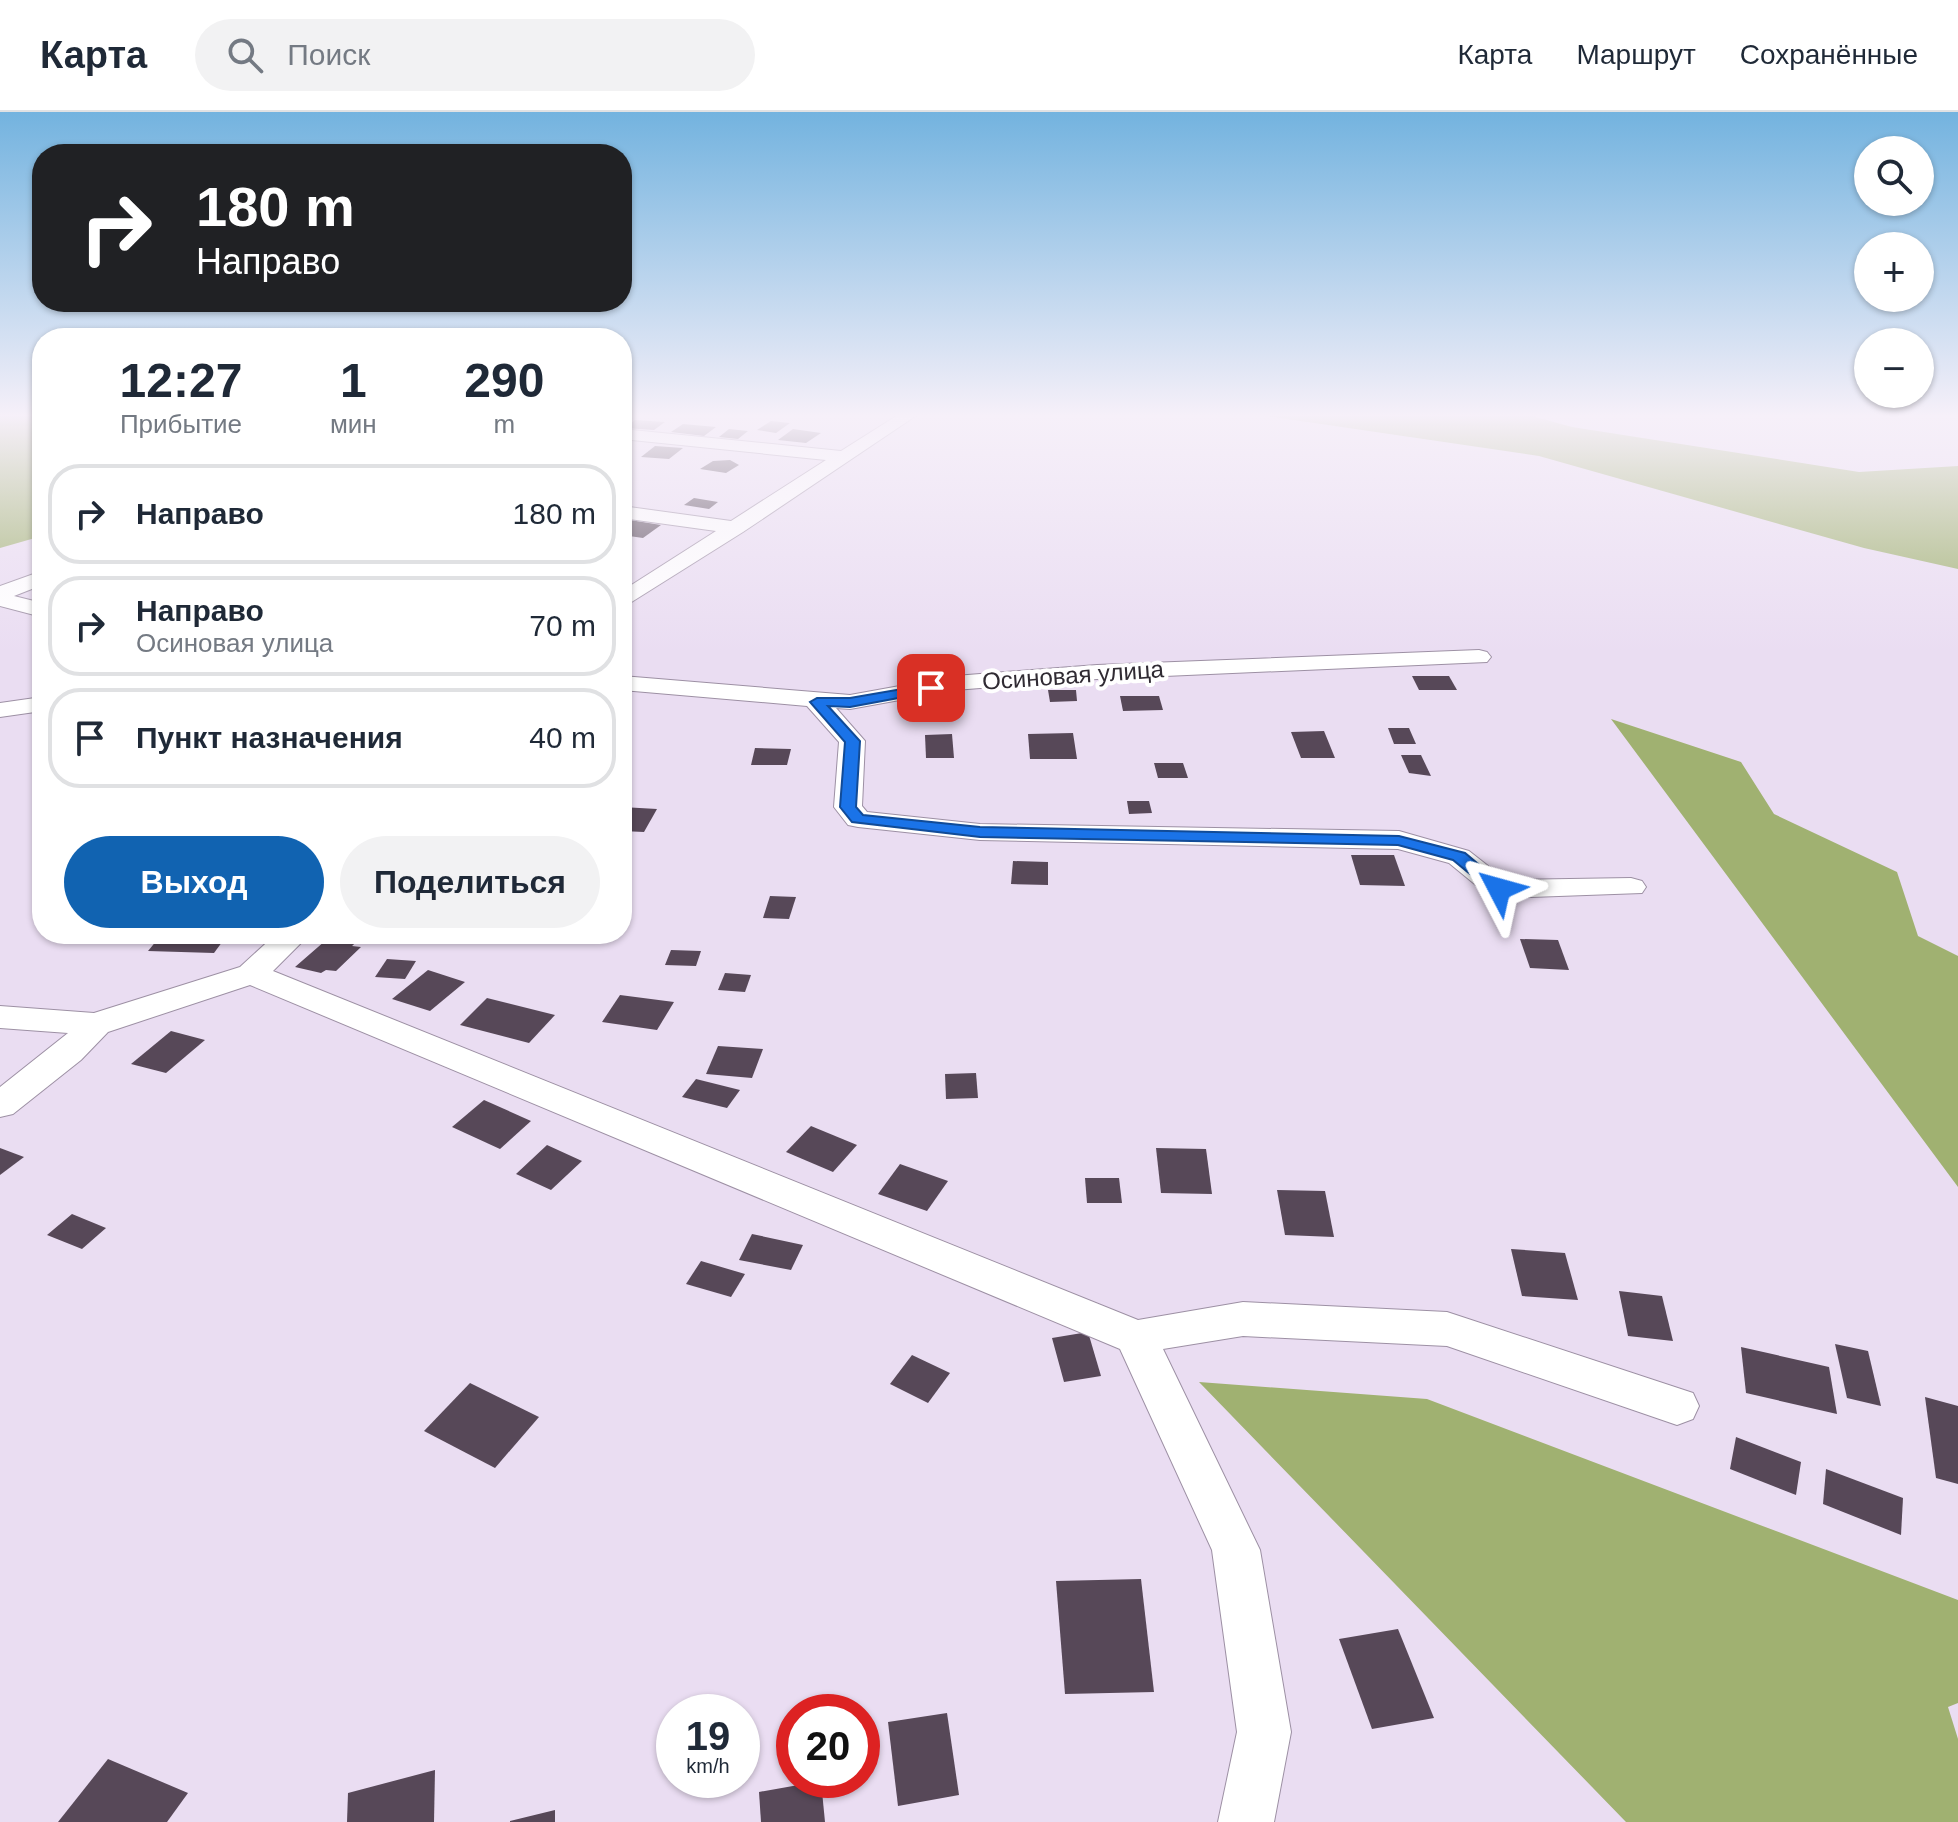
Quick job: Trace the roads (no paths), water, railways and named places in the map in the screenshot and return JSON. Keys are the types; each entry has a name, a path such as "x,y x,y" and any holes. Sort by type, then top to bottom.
{"street":[{"path":"632,595 787,495"},
{"path":"632,513 736,528"},
{"path":"32,581 3,593 4,600 32,607"},
{"name":"Осиновая улица","path":"632,684 740,691 817,702 882,698 955,683 1097,672 1479,657"},
{"path":"817,702 852,741 848,807 858,819 980,832 1399,840 1459,857 1499,889 1631,887"},
{"path":"0,710 32,705"},
{"path":"0,1017 96,1024 251,974 283,944"},
{"path":"251,974 1136,1337 1243,1319 1447,1329 1677,1406"},
{"path":"0,1105 69,1052 96,1024"},
{"path":"1136,1337 1236,1550 1264,1732 1246,1822"}]}
